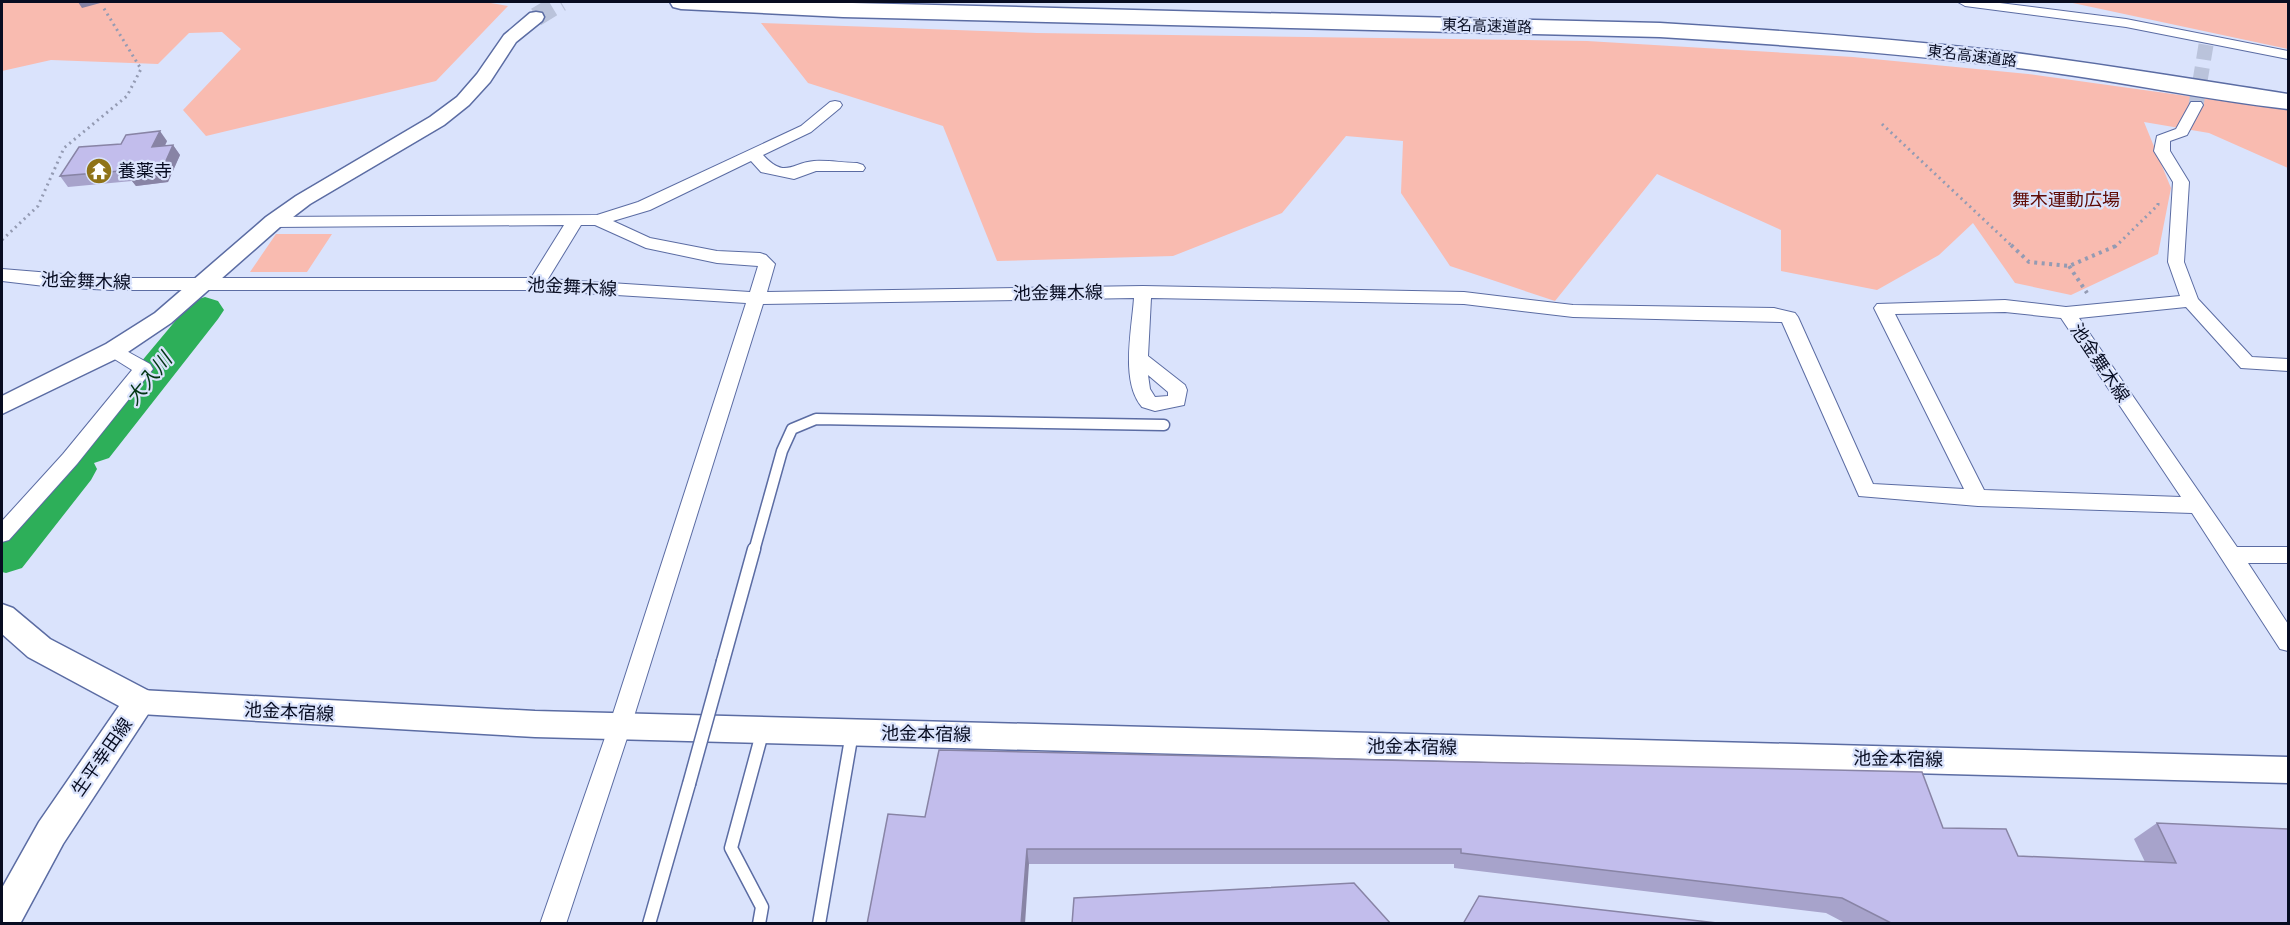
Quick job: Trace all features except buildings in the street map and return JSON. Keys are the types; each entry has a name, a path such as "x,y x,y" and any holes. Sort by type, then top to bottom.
{"highway":[{"name":"東名高速道路","path":"681,2 843,10 1591,28 1749,36 1961,54 2289,102"},
{"name":"東名高速道路","path":"1292,2 1601,9 1886,27 2142,58 2289,83"}],"main road":[{"name":"生平幸田線","path":"2,617 39,648 140,702 51,833 2,922"}],"street":[{"path":"1965,2 2126,23 2289,55"},
{"path":"2,406 114,350 163,318 273,222 335,179 437,121 463,101 484,78 510,39 536,17"},
{"path":"273,222 598,220 644,206 806,129 836,105"},
{"path":"2196,105 2182,132 2162,139 2162,150 2181,182 2176,262 2190,301 2247,363 2289,364"},
{"path":"753,154 767,169 794,174 814,166 857,168"},
{"path":"553,924 620,726 767,264 760,259 717,256 646,243 598,220"},
{"path":"536,284 575,221"},
{"name":"池金舞木線","path":"2,275 53,281 112,284 203,282 536,284 757,298 1143,292 1464,298 1573,311 1774,314 1789,317 1866,491 1978,498"},
{"path":"1139,358 1143,292"},
{"path":"2066,313 2190,301"},
{"name":"池金舞木線","path":"1978,498 1883,308 2005,306 2066,313 2196,505 2233,555"},
{"path":"2,534 70,459 144,369 114,350"},
{"path":"1978,498 2196,505"},
{"path":"2233,555 2289,555"},
{"path":"2233,555 2289,642"},
{"name":"池金本宿線","path":"140,702 535,724 2289,770"}],"lane":[{"path":"649,924 782,451 792,429 816,419 1164,425"},
{"path":"759,924 762,907 731,848 763,730"},
{"path":"819,924 852,732"}],"path":[{"path":"2,240 38,206 64,148 127,96 141,69 103,7"},
{"path":"1882,124 2029,262 2069,266 2117,246 2158,205 2158,194"},
{"path":"2066,313 2065,307 2089,297 2069,266"}],"green space":[{"path":"2,2 485,2 508,6 436,81 206,136 183,110 241,49 222,32 189,33 158,64 51,60 2,71"},
{"path":"2068,2 2288,2 2288,49"},
{"name":"舞木運動広場","path":"761,23 1037,33 1587,41 1853,57 2028,74 2288,110 2288,168 2209,133 2144,122 2171,188 2158,254 2071,295 2015,283 1973,223 1939,255 1877,290 1781,271 1781,230 1657,174 1555,301 1450,266 1401,193 1403,141 1346,136 1282,213 1173,256 997,261 943,126 808,83"},
{"path":"276,234 332,234 307,272 250,272"}],"waterway":[{"name":"大入川","path":"94,447 205,310"},
{"name":"大入川","path":"6,555 76,469"}],"tunnel":[{"path":"536,17 561,2"},
{"path":"2196,105 2207,39"}],"place":[{"name":"養薬寺","path":"99,171"}]}
